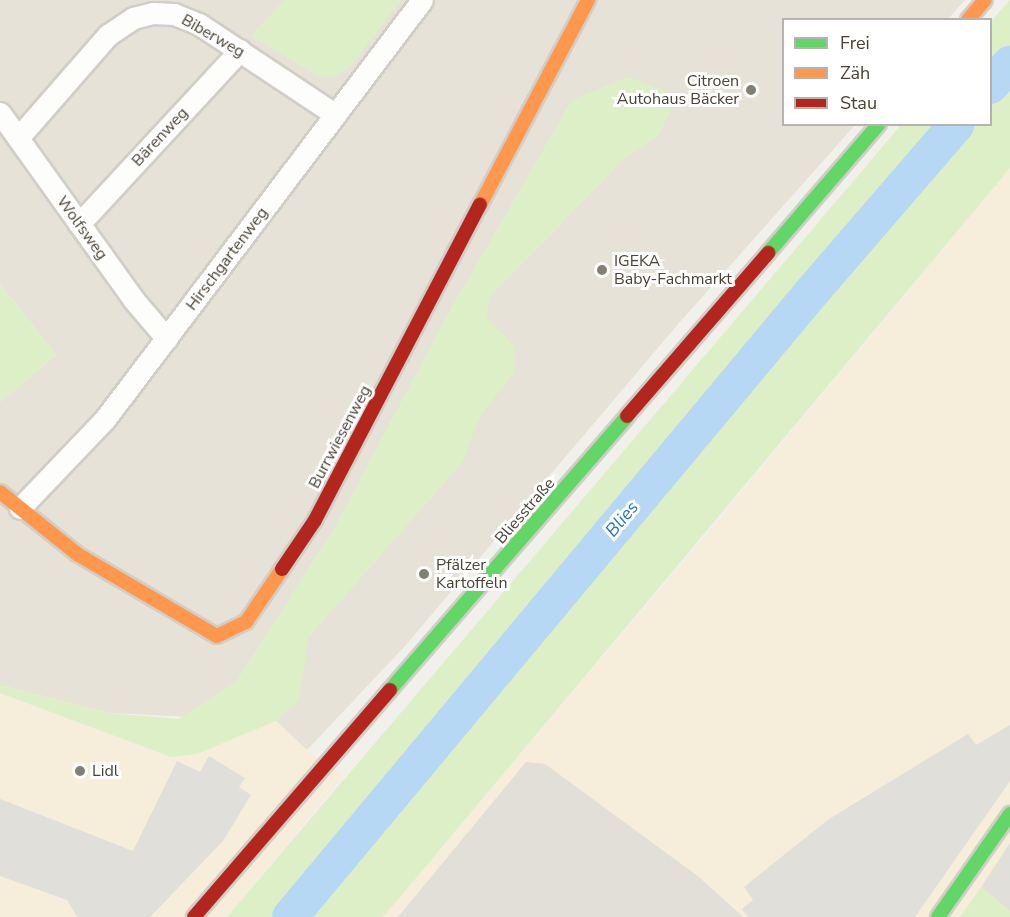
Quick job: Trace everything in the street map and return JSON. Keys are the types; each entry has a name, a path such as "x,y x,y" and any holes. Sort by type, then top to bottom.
{"street":[{"name":"Hirschgartenweg","path":"20,508 105,419 423,0"},
{"name":"Burrwiesenweg","path":"0,492 77,554 201,629 217,636 232,632 246,622 315,520 588,0"},
{"path":"970,18 985,0"},
{"name":"Biberweg","path":"18,138 108,35 133,18 153,13 174,14 240,50 336,115"},
{"name":"Bärenweg","path":"79,224 240,50"},
{"name":"Wolfsweg","path":"0,113 79,224 167,339"},
{"name":"Bliesstraße","path":"194,917 877,126"},
{"path":"938,917 1010,813"}],"shaded area":[{"path":"0,0 965,0 949,18 782,18 782,126 854,126 679,323 405,646 307,750 276,721 110,713 0,685 0,402 56,355 0,284"},
{"path":"1010,168 1010,911 981,888 960,917 382,917 708,533"},
{"path":"0,693 171,757 197,754 276,721 307,750 343,776 227,917 0,917"},
{"path":"1010,725 1010,781 915,917 748,917 742,909 753,900 744,887 829,819 968,734 976,745"},
{"path":"209,756 245,778 239,787 251,795 223,841 150,917 77,917 67,900 0,876 0,799 133,851 177,761 200,772"},
{"path":"526,762 545,764 699,877 743,917 398,917"},
{"path":"1010,843 1010,911 981,887"}],"green space":[{"path":"284,0 401,0 348,69 333,76 320,77 251,36"},
{"path":"1010,0 1010,168 401,896 382,917 227,917 900,126 992,126 992,20"},
{"path":"628,77 667,92 674,104 658,136 624,159 490,297 486,317 514,346 514,373 480,416 462,463 308,638 299,701 276,721 197,754 171,757 0,693 0,685 110,713 178,719 236,682 333,530 450,310 572,100"},
{"path":"0,284 56,355 0,402"},
{"path":"981,887 1010,911 1010,917 960,917"}],"waterway":[{"name":"Blies","path":"992,84 1010,64"},
{"name":"Blies","path":"290,917 811,293 955,126"}],"traffic: fast":[{"path":"768,253 877,126"},
{"path":"390,690 627,416"},
{"path":"938,917 1010,814"}],"traffic: slow":[{"path":"480,205 588,0"},
{"path":"970,18 985,0"},
{"path":"0,492 77,554 217,636 246,622 282,569"}],"traffic: jam":[{"path":"282,569 315,520 480,205"},
{"path":"627,416 768,253"},
{"path":"194,917 390,690"}],"place":[{"name":"Citroen Autohaus Bäcker","path":"751,90"},
{"name":"IGEKA Baby-Fachmarkt","path":"602,270"},
{"name":"Pfälzer Kartoffeln","path":"424,574"},
{"name":"Lidl","path":"80,771"}]}
